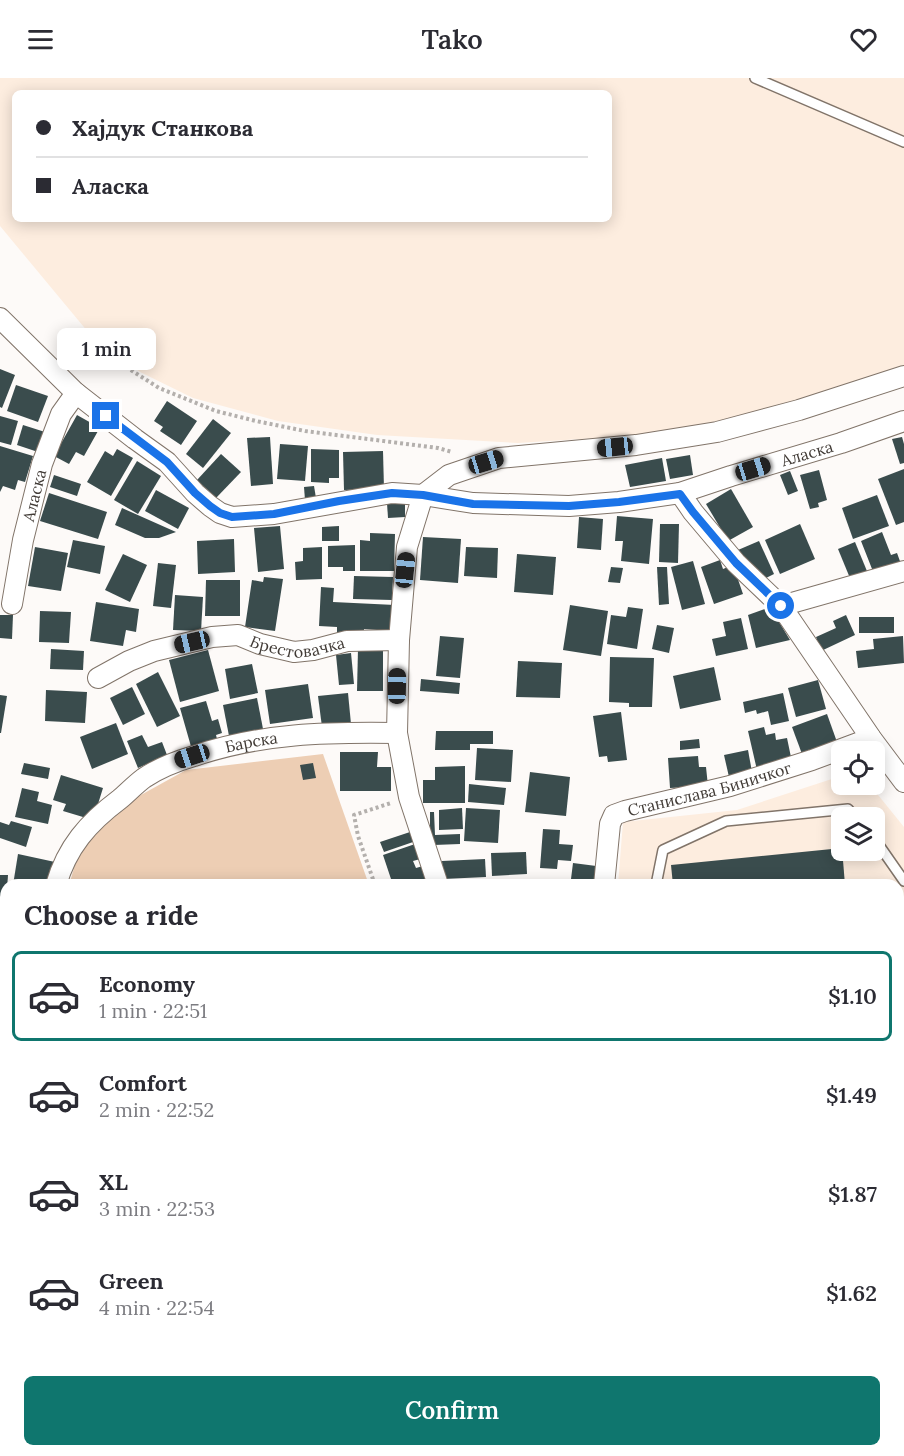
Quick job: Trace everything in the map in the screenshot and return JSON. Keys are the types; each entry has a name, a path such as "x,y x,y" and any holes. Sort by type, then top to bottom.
{"street":[{"name":"Аласка","path":"0,318 76,393 167,462 210,506 232,517 274,514 392,493 423,495 473,504 569,506 680,494 904,421"},
{"path":"436,879 409,797 397,733 399,640 407,547 423,495 449,476 499,458 636,445 717,432 799,410 904,376"},
{"name":"Аласка","path":"12,604 23,540 42,464 60,414 76,393"},
{"path":"680,494 736,563 781,606 871,738 904,782"},
{"path":"781,606 904,571"},
{"name":"Брестовачка","path":"98,678 129,661 154,651 212,637 238,635 260,644 294,652 313,650 347,641 399,640"},
{"name":"Барска","path":"58,879 69,851 103,811 145,778 178,761 246,741 266,738 351,732 397,733"},
{"name":"Станислава Биничког","path":"605,879 610,824 614,815 730,786 812,760 871,738"}],"lane":[{"path":"755,78 904,142"},
{"path":"657,879 663,850 726,821 831,811"},
{"path":"885,854 903,879"}],"path":[{"path":"48,366 81,355 106,359 123,365 159,388 216,411 305,431 438,447 455,452 473,466"},
{"path":"373,879 358,836 354,815 409,797"}],"shaded area":[{"path":"0,78 904,78 904,369 733,418 645,435 518,443 377,435 278,421 193,398 140,372 93,338 0,226"},
{"path":"323,754 367,879 71,879 80,848 121,806 186,770"},
{"path":"831,779 831,795 878,795 904,827 904,879 618,879 623,822 737,810"}],"building":[{"path":"0,369 15,375 2,408 0,407"},
{"path":"16,385 48,396 38,422 7,411"},
{"path":"167,401 197,421 181,445 160,431 163,427 154,421"},
{"path":"77,415 93,424 90,428 98,431 84,456 76,452 69,464 54,456"},
{"path":"0,416 18,421 11,445 0,442"},
{"path":"213,419 231,433 203,468 186,454"},
{"path":"23,425 45,432 38,452 17,445"},
{"path":"270,437 273,484 251,486 247,438"},
{"path":"902,437 904,463 900,464 892,439"},
{"path":"280,444 308,446 305,481 277,479"},
{"path":"0,446 33,456 25,482 18,480 15,490 3,486 0,492"},
{"path":"117,449 133,458 111,496 87,482 105,451 113,456"},
{"path":"311,449 339,450 339,478 329,478 329,483 311,482"},
{"path":"383,451 384,489 344,490 343,452"},
{"path":"221,454 241,472 216,498 197,480"},
{"path":"690,455 693,475 670,479 666,459"},
{"path":"662,458 666,481 630,487 625,465"},
{"path":"137,461 161,476 138,514 114,500"},
{"path":"904,469 904,522 896,525 878,479"},
{"path":"819,470 827,500 818,503 819,507 810,509 800,475"},
{"path":"790,471 798,491 788,495 780,475"},
{"path":"54,475 81,484 77,496 50,487"},
{"path":"314,486 316,498 305,500 304,487"},
{"path":"731,489 753,527 728,541 706,504"},
{"path":"156,490 189,508 178,529 145,511"},
{"path":"49,493 107,512 98,539 40,521"},
{"path":"877,495 889,526 853,539 842,508"},
{"path":"405,502 405,517 388,518 387,503"},
{"path":"122,508 176,532 159,538 145,538 115,525"},
{"path":"617,516 653,519 649,564 621,561 623,541 615,541"},
{"path":"579,517 603,519 601,550 577,548"},
{"path":"660,524 679,524 678,563 659,562"},
{"path":"800,524 815,559 780,574 765,540"},
{"path":"280,526 284,569 258,572 254,528"},
{"path":"339,526 339,541 322,541 322,527"},
{"path":"882,532 891,555 897,553 901,564 874,574 861,541"},
{"path":"370,533 395,534 394,571 360,571 360,540 370,541"},
{"path":"423,537 461,539 458,583 420,580"},
{"path":"234,539 235,572 198,574 197,541"},
{"path":"73,540 105,546 100,574 67,567"},
{"path":"759,541 774,574 766,578 738,550"},
{"path":"855,542 869,576 852,583 838,549"},
{"path":"355,545 355,571 343,571 343,567 328,567 328,546"},
{"path":"35,547 68,553 61,591 28,586"},
{"path":"322,547 322,579 296,580 295,562 303,561 303,548"},
{"path":"466,547 498,548 497,578 464,576"},
{"path":"123,554 147,565 130,602 105,590"},
{"path":"517,554 556,557 553,595 514,592"},
{"path":"720,560 723,569 733,565 743,594 714,604 701,567"},
{"path":"693,561 705,604 682,610 671,567"},
{"path":"158,563 176,565 171,608 153,606"},
{"path":"611,567 623,568 620,583 608,582"},
{"path":"657,567 667,567 669,604 659,605"},
{"path":"354,576 393,577 392,600 353,599"},
{"path":"264,577 283,579 275,631 245,627 252,580 263,582"},
{"path":"206,580 240,580 240,616 205,616"},
{"path":"321,587 334,588 333,602 395,605 393,634 364,629 364,634 337,632 337,627 319,626"},
{"path":"175,595 203,597 201,631 173,630"},
{"path":"96,602 139,609 136,632 126,630 123,646 90,641"},
{"path":"570,605 608,611 601,656 563,650"},
{"path":"628,607 643,609 637,649 607,644 611,615 626,617"},
{"path":"770,607 790,640 756,648 748,615"},
{"path":"40,611 71,612 69,643 39,642"},
{"path":"0,615 13,615 12,639 0,638"},
{"path":"846,615 855,635 821,651 816,637 836,628 833,621"},
{"path":"859,617 894,617 894,633 859,633"},
{"path":"741,618 748,649 716,656 712,639 726,636 723,622"},
{"path":"657,625 674,628 669,653 652,649"},
{"path":"440,636 464,638 460,678 436,676"},
{"path":"903,636 904,663 858,668 856,651 874,649 873,639"},
{"path":"51,649 84,651 83,670 50,669"},
{"path":"358,649 383,649 383,691 357,691"},
{"path":"208,650 219,691 180,702 169,660"},
{"path":"351,653 354,684 339,685 336,655"},
{"path":"610,657 654,658 652,707 629,707 629,703 609,702"},
{"path":"518,661 562,663 560,698 516,697"},
{"path":"252,664 258,693 230,699 225,669"},
{"path":"714,667 721,700 680,709 673,676"},
{"path":"158,672 180,716 157,727 136,684"},
{"path":"421,679 460,683 459,694 420,691"},
{"path":"818,680 826,709 796,717 788,688"},
{"path":"308,684 313,718 270,724 265,690"},
{"path":"132,687 145,714 123,725 110,698"},
{"path":"46,690 87,692 85,723 45,721"},
{"path":"348,693 351,724 322,727 318,696"},
{"path":"783,693 789,721 771,725 768,711 757,714 756,710 745,713 743,702"},
{"path":"0,695 7,696 1,733 0,733"},
{"path":"257,698 264,734 230,741 223,705"},
{"path":"206,701 212,721 218,719 222,733 216,735 218,743 192,750 180,708"},
{"path":"621,712 627,760 608,762 607,756 599,757 593,716"},
{"path":"827,714 837,741 831,741 831,744 802,754 792,727"},
{"path":"116,723 128,754 92,769 80,737"},
{"path":"764,727 766,735 775,733 776,740 787,738 792,762 757,770 748,731"},
{"path":"436,731 493,731 493,744 470,744 470,750 435,750"},
{"path":"142,735 148,747 162,742 167,755 138,768 127,741"},
{"path":"699,739 700,748 680,750 680,741"},
{"path":"477,748 513,750 511,782 475,780"},
{"path":"748,750 752,772 729,777 724,755"},
{"path":"340,752 378,752 377,767 391,767 391,791 340,791"},
{"path":"698,756 699,767 706,767 708,786 670,788 668,758"},
{"path":"24,763 50,768 48,779 21,774"},
{"path":"313,763 316,778 303,780 300,765"},
{"path":"465,766 465,803 423,803 423,780 435,780 435,767"},
{"path":"530,772 570,777 566,816 525,812"},
{"path":"61,775 103,788 93,820 63,811 66,804 53,800"},
{"path":"469,784 506,788 504,805 468,802"},
{"path":"22,788 39,792 37,801 52,805 48,824 15,817"},
{"path":"462,808 463,829 439,830 439,810"},
{"path":"466,808 500,810 498,843 464,841"},
{"path":"430,812 434,812 435,835 460,834 460,844 434,845 430,837"},
{"path":"11,821 32,827 26,847 0,838 0,822 9,825"},
{"path":"543,829 560,830 559,844 573,845 571,861 558,860 557,869 540,868"},
{"path":"413,831 416,841 384,852 380,842"},
{"path":"418,843 424,858 413,861 416,868 423,866 428,879 391,879 383,855"},
{"path":"831,849 831,861 843,861 845,879 672,879 671,865"},
{"path":"526,852 527,874 492,876 491,853"},
{"path":"18,854 55,862 52,879 14,879"},
{"path":"485,859 486,877 443,879 442,861"},
{"path":"573,863 604,867 602,879 571,879"},
{"path":"0,875 8,875 8,879 0,879"}],"route":[{"path":"106,416 167,462 210,506 232,517 274,514 392,493 423,495 473,504 569,506 680,494 736,563 781,606"}]}
